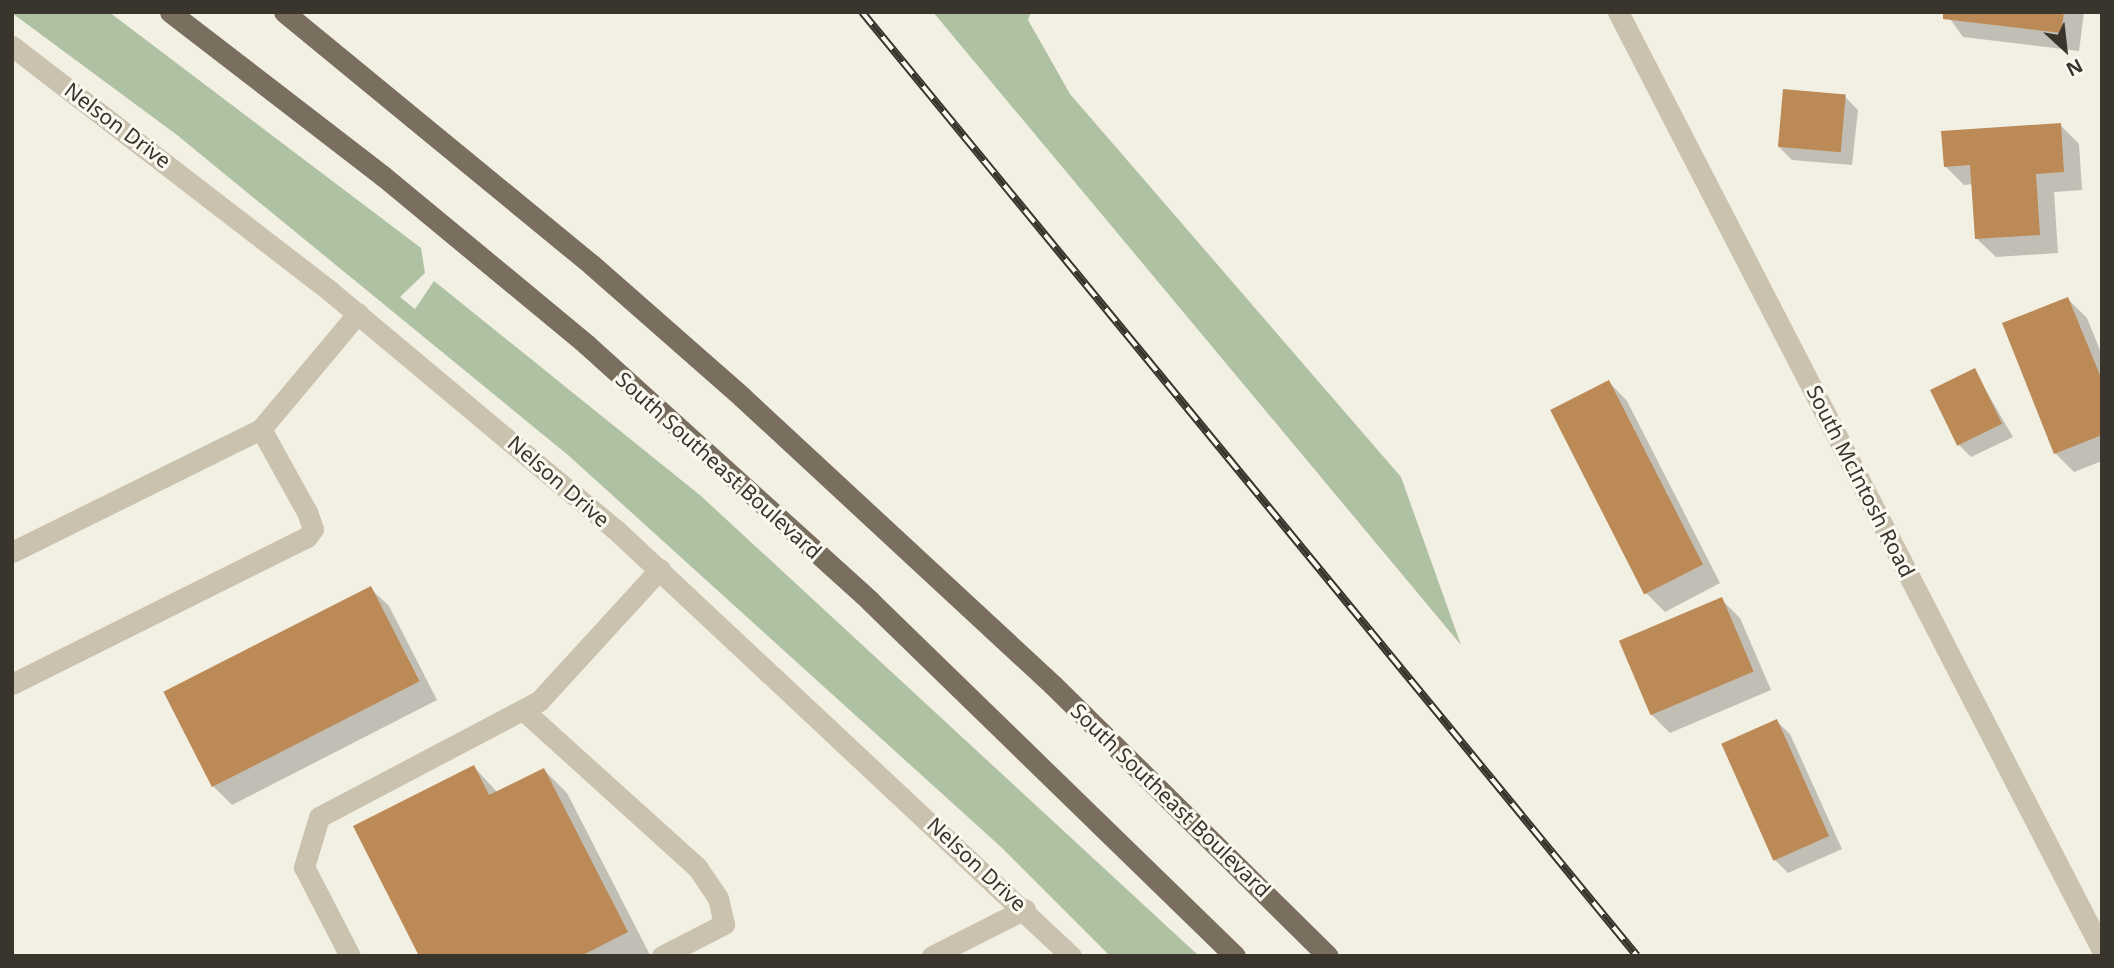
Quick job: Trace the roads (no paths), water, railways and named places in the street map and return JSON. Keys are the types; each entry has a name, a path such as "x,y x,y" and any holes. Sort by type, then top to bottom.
{"main road":[{"name":"South Southeast Boulevard","path":"170,12 383,176 586,344 870,601 1235,956"},
{"name":"South Southeast Boulevard","path":"284,12 592,265 742,397 1053,685 1328,956"}],"street":[{"name":"South McIntosh Road","path":"1618,12 2102,950"},
{"name":"Nelson Drive","path":"14,51 358,313 660,569 1025,909 1071,956"},
{"path":"12,552 261,429 358,313"},
{"path":"12,684 307,537 313,529 307,512 261,429"},
{"path":"350,956 304,867 319,817 539,701 660,569"},
{"path":"523,710 697,867 719,898 724,924 662,956"},
{"path":"932,956 1025,909"}],"railway":[{"path":"862,12 1637,956"}]}
